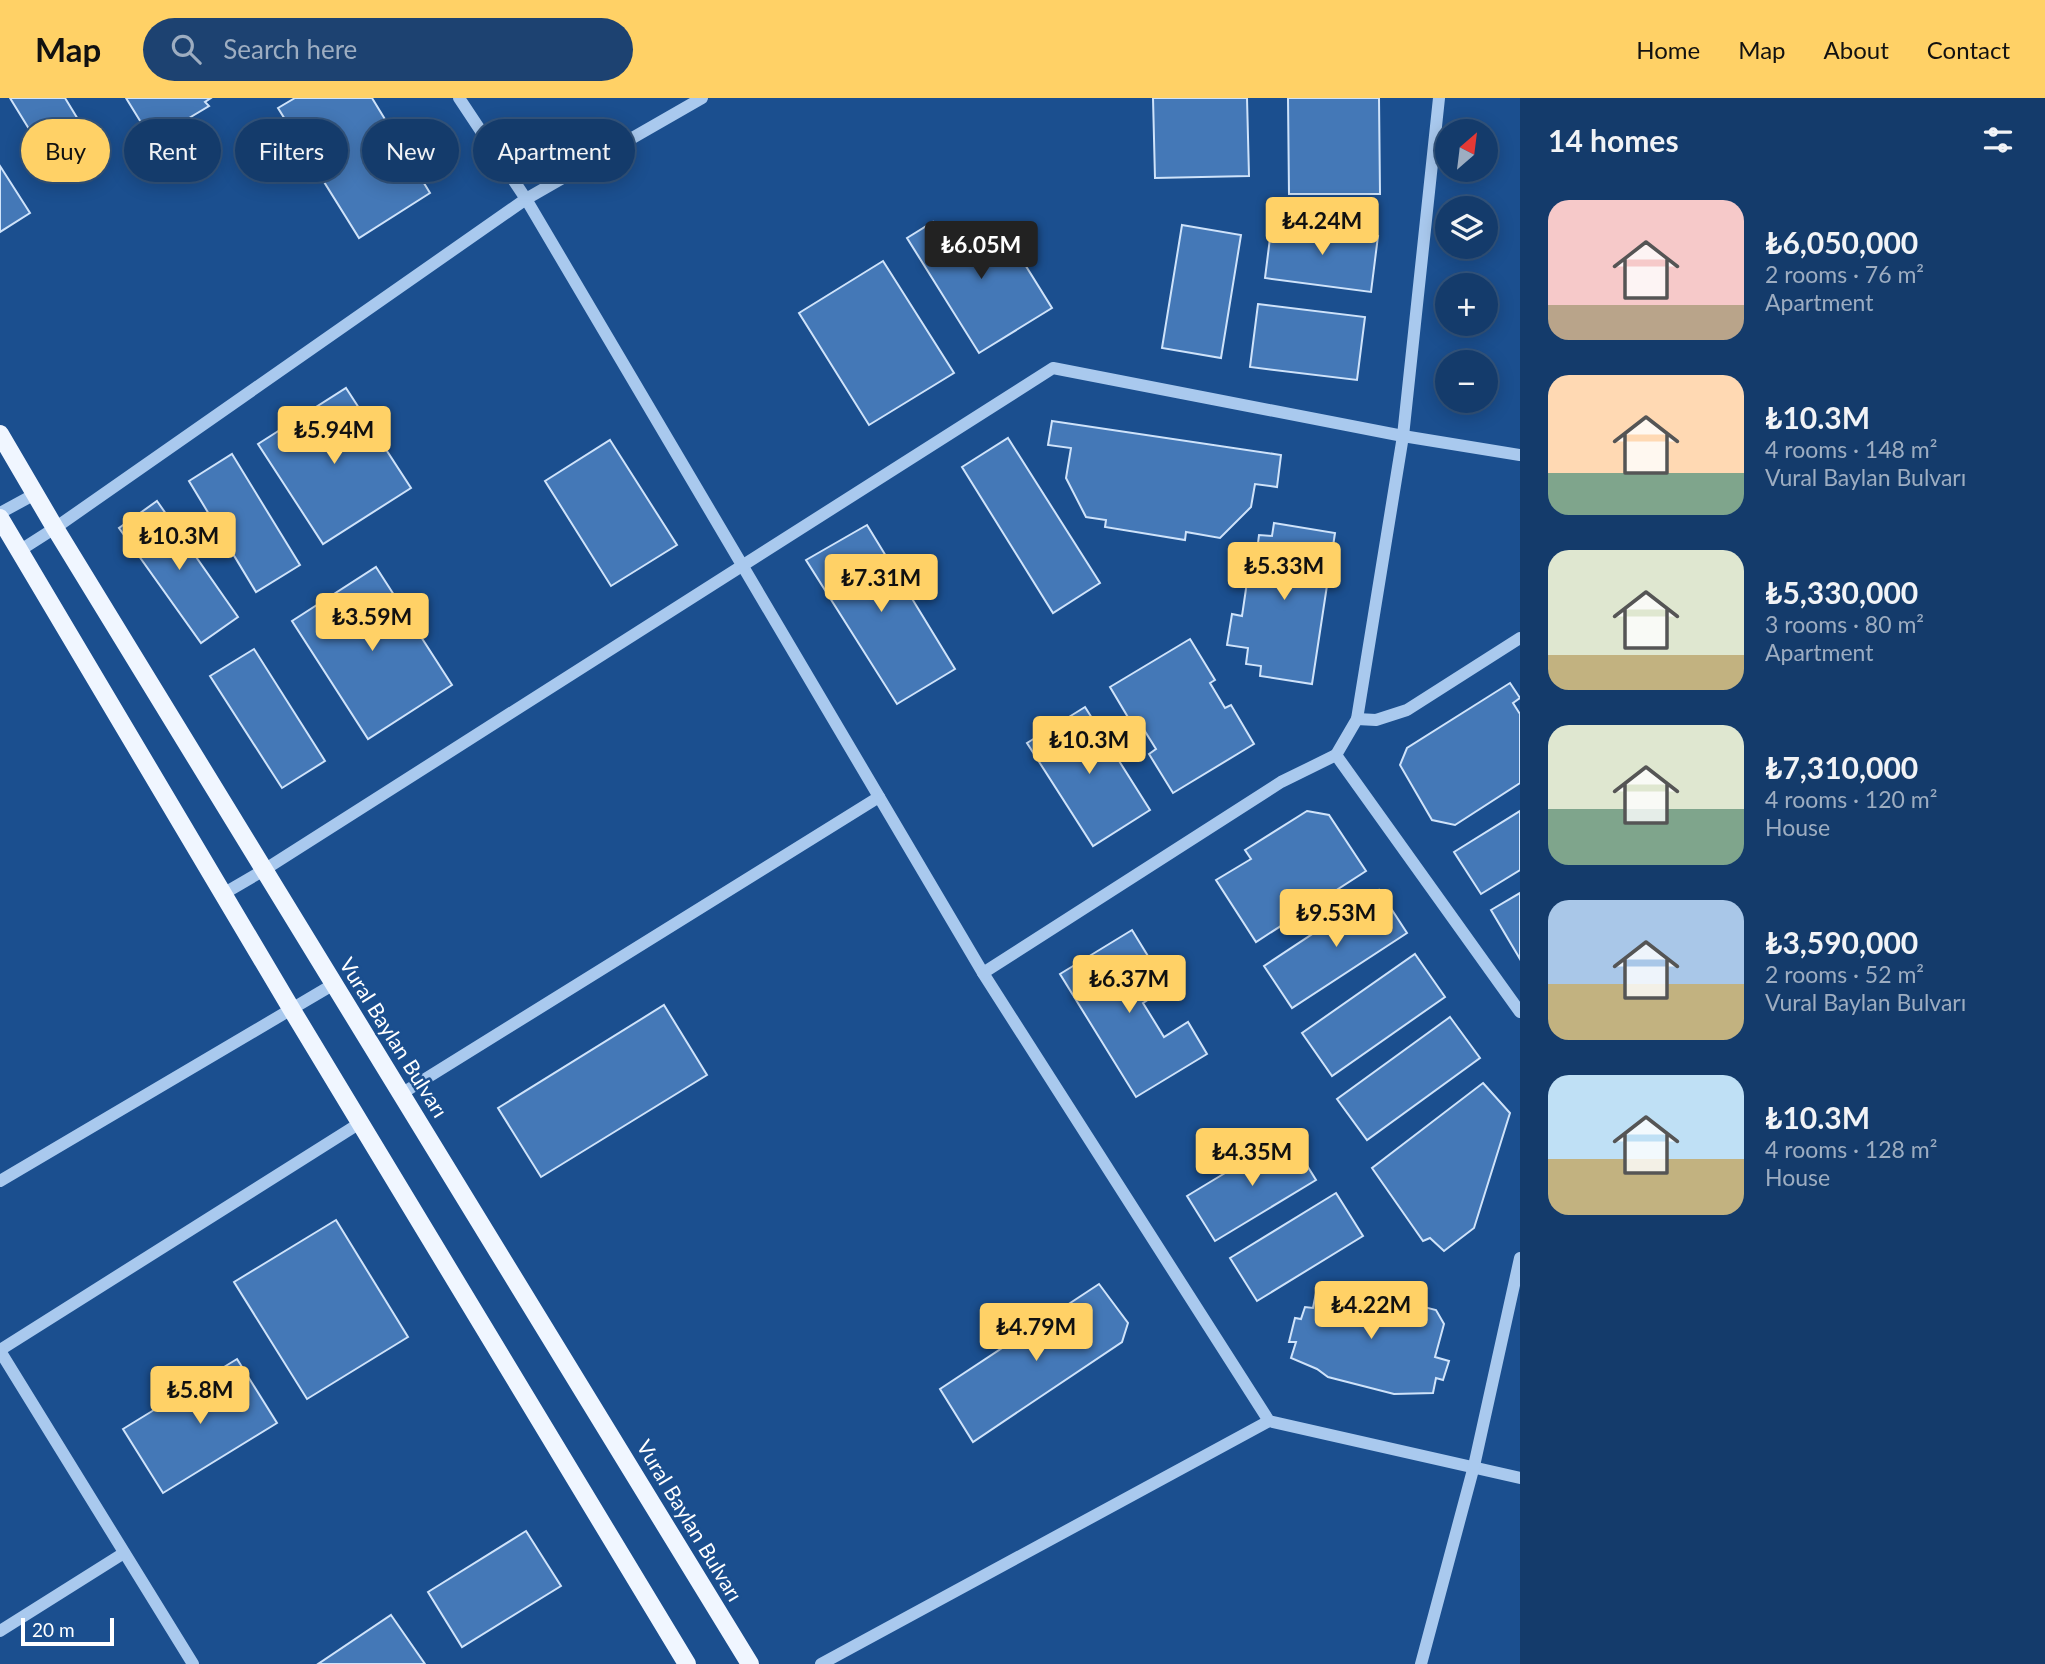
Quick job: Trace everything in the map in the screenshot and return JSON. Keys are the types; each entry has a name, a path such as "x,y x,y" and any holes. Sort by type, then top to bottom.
{"main road":[{"name":"Vural Baylan Bulvarı","path":"0,434 750,1664"},
{"path":"0,516 292,1010 687,1664"}],"street":[{"path":"458,98 526,200 983,973 1269,1421"},
{"path":"19,551 526,200 702,98"},
{"path":"983,973 1281,782 1336,755 1357,719 1403,436 1439,98"},
{"path":"223,894 1053,368 1403,436 1520,455"},
{"path":"0,516 35,495"},
{"path":"1357,719 1376,720 1407,710 1520,638"},
{"path":"1336,755 1520,1012"},
{"path":"401,1094 878,797"},
{"path":"0,1181 334,984"},
{"path":"193,1664 0,1351 360,1123"},
{"path":"1420,1664 1474,1466 1520,1258"},
{"path":"821,1664 1269,1421 1520,1478"},
{"path":"0,1631 124,1553"}],"building":[{"path":"10,98 65,98 78,119 23,119"},
{"path":"126,98 211,98 205,102 209,106 187,119 139,119"},
{"path":"295,98 372,98 385,119 362,119 362,182 423,182 430,193 359,238 324,182 348,182 348,119 285,119 278,108"},
{"path":"1153,98 1247,98 1249,176 1155,178"},
{"path":"1288,98 1379,98 1380,194 1289,194"},
{"path":"0,166 30,213 0,232"},
{"path":"933,222 939,232 952,224 955,232 966,225 971,233 983,226 988,234 1001,226 1052,308 979,353 907,238"},
{"path":"1272,222 1378,236 1371,292 1265,278"},
{"path":"1182,225 1241,235 1221,358 1162,348"},
{"path":"883,261 954,373 869,425 799,313"},
{"path":"1258,304 1365,317 1357,380 1250,367"},
{"path":"346,388 411,488 323,544 258,444"},
{"path":"1052,421 1281,455 1277,487 1255,484 1251,507 1220,538 1186,532 1185,540 1105,527 1106,520 1086,517 1066,478 1071,448 1048,445"},
{"path":"1008,438 1100,583 1053,613 962,467"},
{"path":"610,440 677,545 611,586 545,481"},
{"path":"232,454 300,565 256,592 189,481"},
{"path":"157,501 238,617 201,643 119,528"},
{"path":"1274,523 1335,533 1312,684 1260,676 1261,666 1246,664 1248,648 1227,645 1232,614 1242,616 1247,582 1239,581 1244,549 1257,551 1259,535 1272,536"},
{"path":"867,525 955,669 897,704 806,560"},
{"path":"376,567 452,685 368,739 292,621"},
{"path":"1190,639 1215,680 1210,683 1225,708 1231,705 1254,744 1173,793 1149,754 1156,749 1141,725 1135,729 1110,687"},
{"path":"254,649 325,761 282,788 210,676"},
{"path":"1510,683 1520,698 1513,703 1520,714 1520,783 1455,825 1432,820 1400,765 1407,748"},
{"path":"1085,707 1150,810 1093,846 1027,743"},
{"path":"1307,811 1329,815 1366,871 1256,942 1216,880 1251,859 1245,850"},
{"path":"1520,811 1520,870 1481,894 1454,852"},
{"path":"1379,890 1407,933 1292,1008 1264,966"},
{"path":"1520,893 1520,959 1491,910"},
{"path":"1132,930 1151,961 1140,968 1149,983 1143,986 1151,998 1143,1003 1164,1037 1188,1022 1207,1054 1136,1097 1060,974"},
{"path":"1415,954 1445,997 1332,1076 1302,1033"},
{"path":"664,1005 707,1075 541,1177 498,1108"},
{"path":"1450,1017 1480,1058 1367,1140 1337,1099"},
{"path":"1483,1083 1510,1113 1474,1228 1444,1251 1430,1238 1423,1241 1372,1168"},
{"path":"1288,1135 1316,1180 1215,1241 1187,1196"},
{"path":"1336,1193 1363,1236 1257,1301 1230,1258"},
{"path":"336,1220 408,1337 307,1399 234,1282"},
{"path":"1099,1284 1128,1323 1122,1342 973,1442 940,1389"},
{"path":"1334,1284 1436,1310 1444,1324 1435,1357 1449,1361 1443,1380 1436,1378 1433,1393 1394,1394 1328,1377 1291,1358 1296,1342 1289,1342 1295,1318 1301,1319 1305,1307 1313,1308 1316,1293"},
{"path":"237,1359 277,1423 163,1493 123,1429"},
{"path":"526,1531 561,1586 462,1647 428,1592"},
{"path":"391,1615 425,1664 318,1664"}]}
